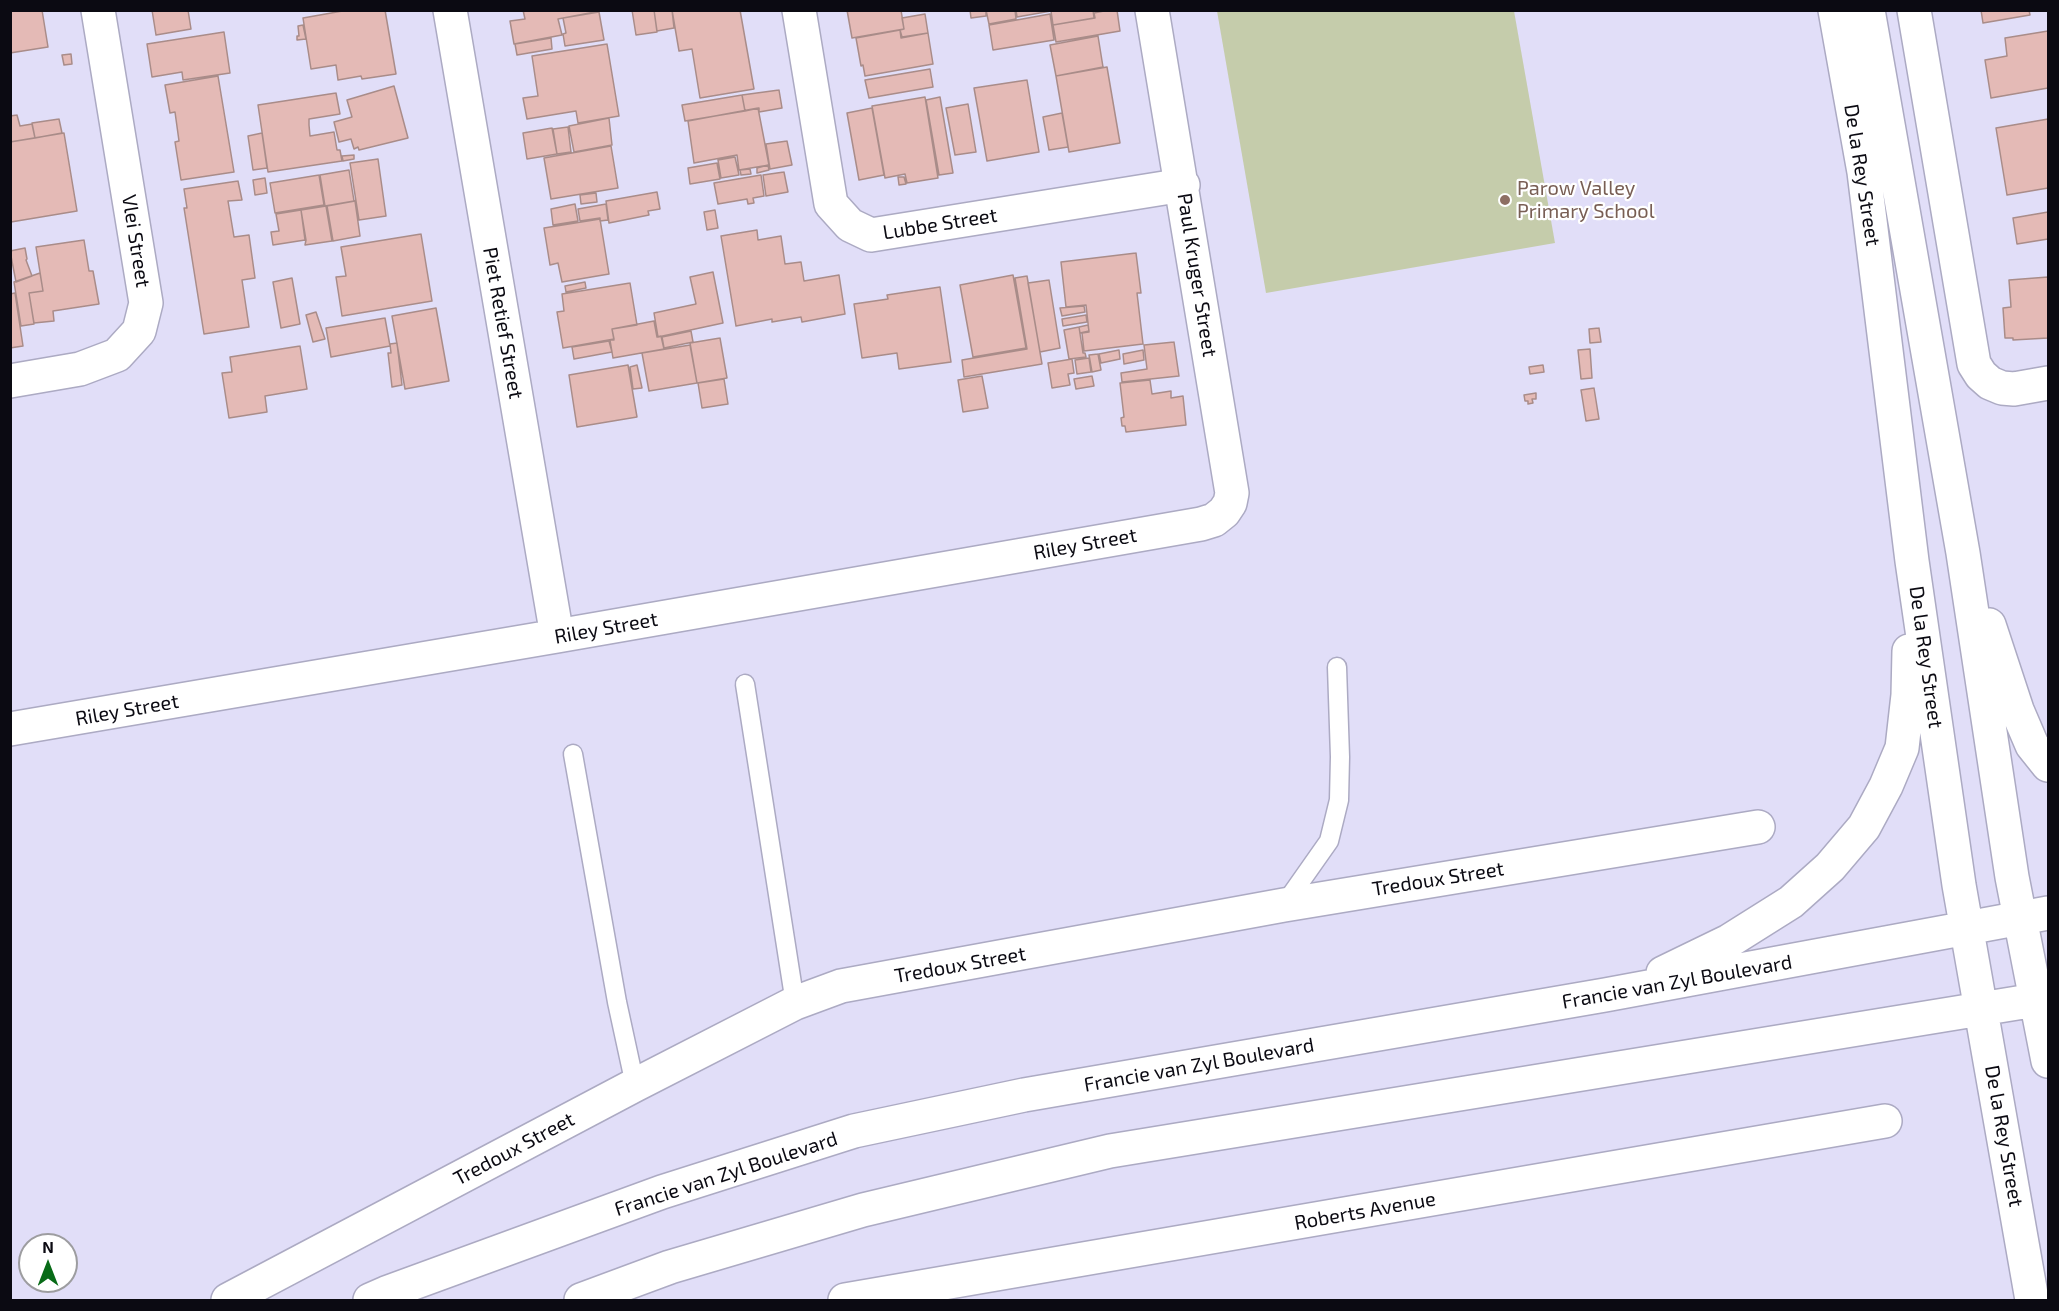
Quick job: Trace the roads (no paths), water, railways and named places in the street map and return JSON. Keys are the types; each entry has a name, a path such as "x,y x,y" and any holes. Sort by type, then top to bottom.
{"street":[{"name":"Vlei Street","path":"10,381 80,369 117,356 139,331 146,303 98,10"},
{"name":"Piet Retief Street","path":"450,10 556,636"},
{"name":"Lubbe Street","path":"799,10 831,204 850,225 871,235 1183,185"},
{"name":"Paul Kruger Street","path":"1152,10 1183,185 1232,493 1230,503 1224,512 1214,520 1201,524"},
{"name":"De la Rey Street","path":"1835,10 1864,172 1912,561 1959,885 2032,1300"},
{"name":"De la Rey Street","path":"1868,10 1963,553 2034,916 2049,1061"},
{"path":"1914,10 1974,364 1990,383 2002,388 2014,389 2049,383"},
{"name":"Riley Street","path":"10,729 1201,524"},
{"path":"1963,553 2007,676 2017,711 2032,745 2049,765"},
{"path":"1605,995 1658,975 1729,941 1791,902 1830,867 1864,827 1887,786 1902,748 1908,695 1912,561"},
{"name":"Tredoux Street","path":"228,1300 795,1003 841,986 1284,905 1758,827"},
{"name":"Francie van Zyl Boulevard","path":"370,1300 662,1192 854,1131 1024,1095 1605,995 2034,916"},
{"path":"581,1300 670,1267 863,1210 1110,1151 2043,999"},
{"name":"Roberts Avenue","path":"845,1300 1885,1121"}],"lane":[{"path":"1284,905 1329,841 1339,800 1337,667"},
{"path":"746,684 795,1003"},
{"path":"573,754 617,1002 635,1085"}],"place":[{"name":"Parow Valley Primary School","path":"1505,200"}]}
